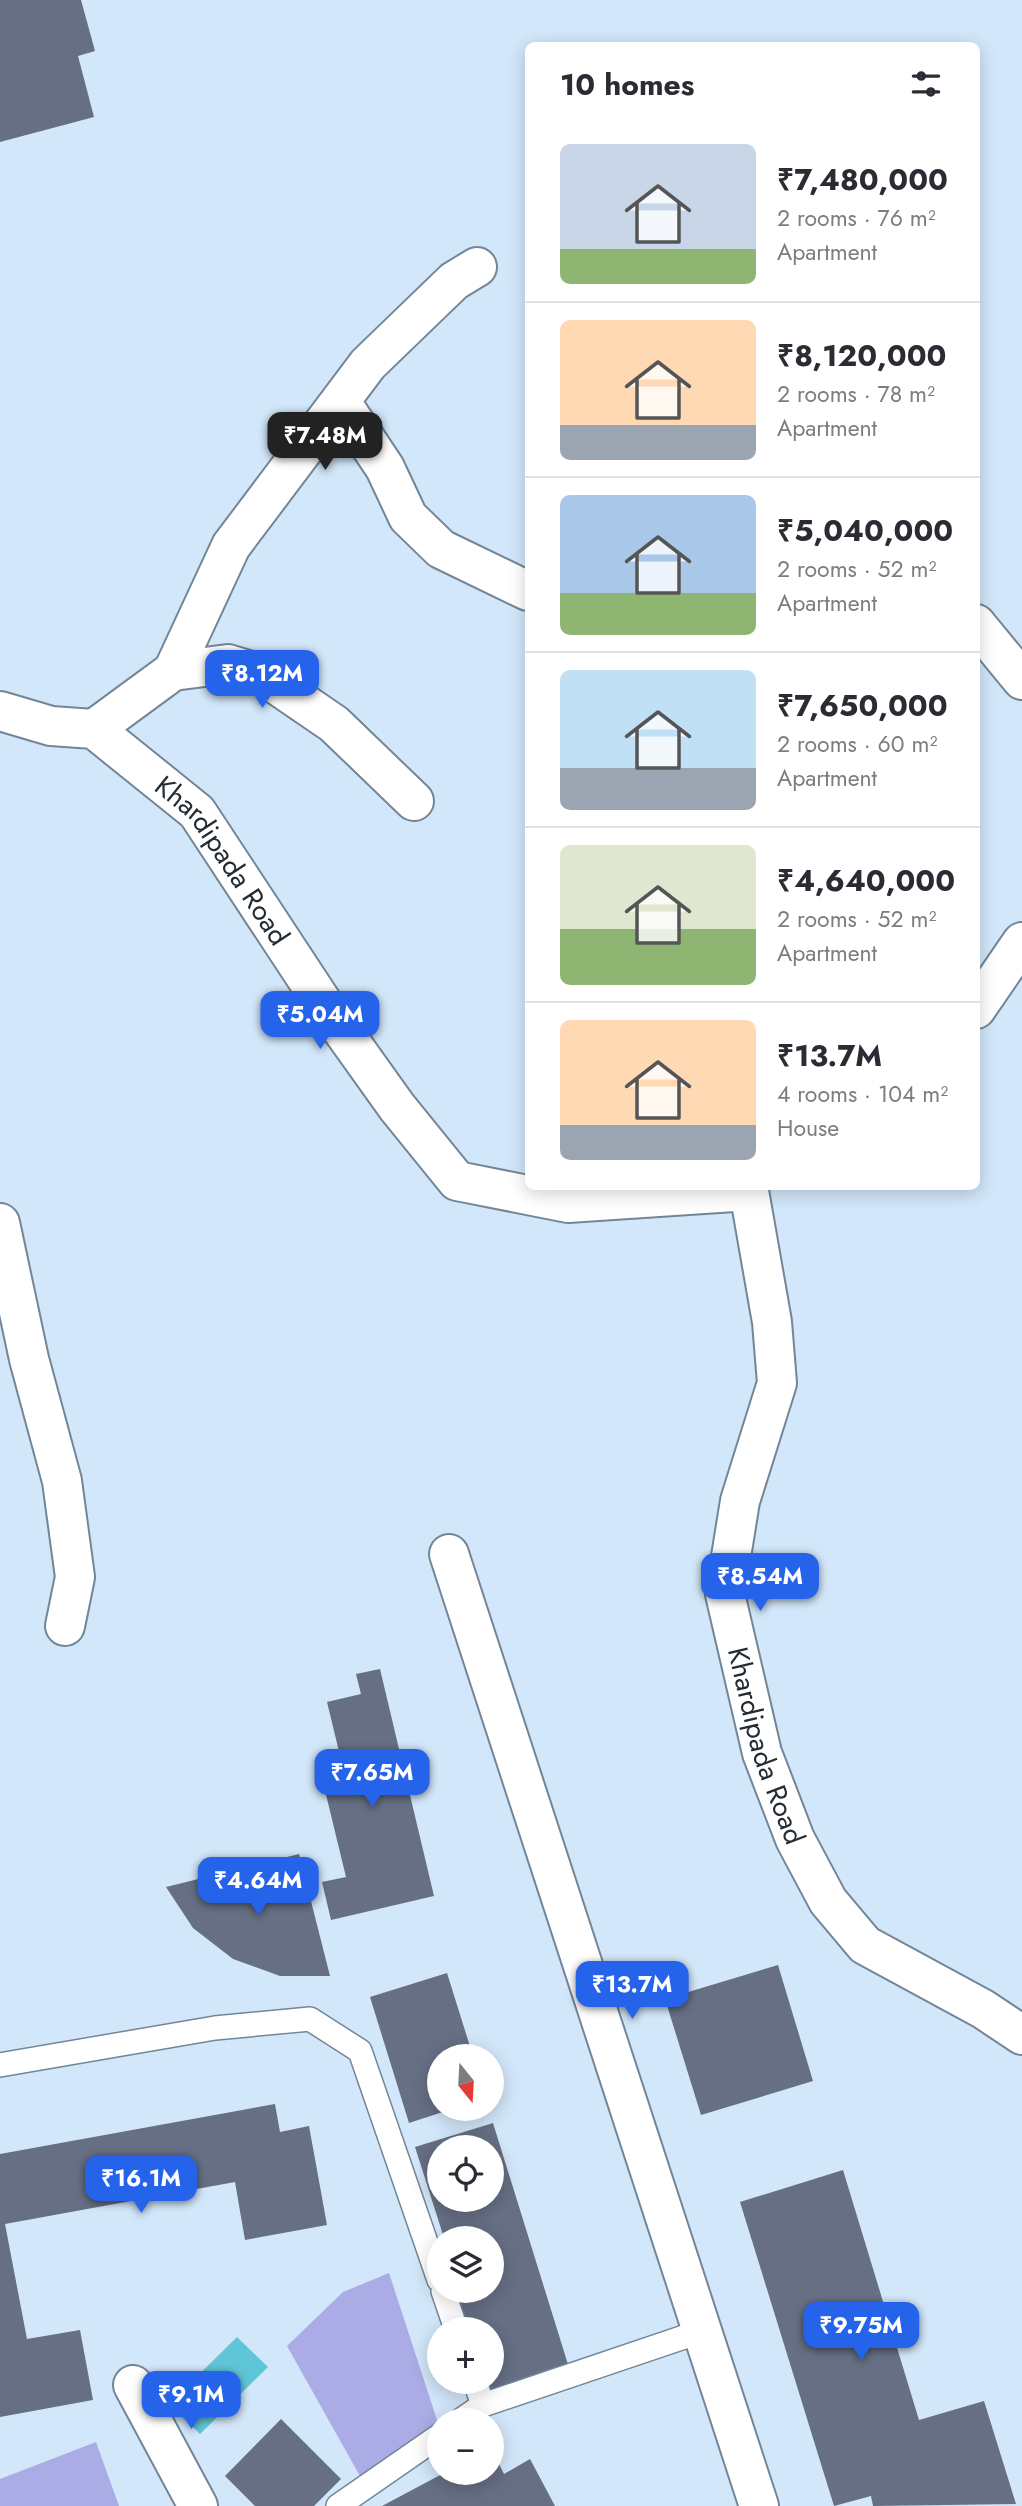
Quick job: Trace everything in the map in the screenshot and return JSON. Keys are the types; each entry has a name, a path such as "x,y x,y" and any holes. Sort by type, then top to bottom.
{"street":[{"path":"0,711 51,726 94,729 173,671 231,546 368,364 454,281 477,267"},
{"path":"341,402 385,468 408,517 440,549 525,591"},
{"path":"980,629 1022,680"},
{"path":"173,671 228,664 261,674 334,724 414,801"},
{"name":"Khardipada Road","path":"94,729 197,812 322,1002 397,1107 457,1181 568,1203 734,1190 772,1322 777,1383 740,1501 725,1594 762,1753 795,1839 828,1901 865,1944 983,2009 1022,2035"},
{"path":"980,1003 1022,942"},
{"path":"0,1223 6,1281 62,1481 75,1577 65,1626"},
{"path":"449,1554 759,2506"},
{"path":"133,2385 198,2506"}],"lane":[{"path":"0,2066 215,2028 310,2019 360,2051 427,2245"},
{"path":"479,2408 702,2331"},
{"path":"479,2394 483,2405"},
{"path":"338,2506 427,2443"}],"shaded area":[{"path":"389,2273 433,2408 427,2408 427,2436 365,2485 287,2346 343,2292"},
{"path":"237,2337 268,2367 200,2434 169,2404"},
{"path":"96,2442 119,2506 0,2506 0,2479"}],"building":[{"path":"0,0 81,0 95,51 78,56 94,117 0,142"},
{"path":"380,1669 434,1896 331,1920 322,1882 346,1877 321,1774 343,1768 327,1702 361,1694 356,1674"},
{"path":"299,1854 330,1976 280,1976 233,1959 193,1928 166,1887"},
{"path":"778,1965 813,2081 701,2115 665,1999"},
{"path":"447,1973 469,2044 427,2044 427,2117 409,2123 370,1997"},
{"path":"275,2104 280,2132 309,2126 327,2225 245,2240 235,2182 5,2224 27,2339 80,2330 93,2400 0,2417 0,2154"},
{"path":"493,2123 497,2135 454,2135"},
{"path":"427,2143 427,2185 415,2147"},
{"path":"504,2158 575,2387 504,2409 474,2408 470,2394 504,2394 504,2317 447,2317 442,2303 504,2303 504,2226 440,2226 436,2212 504,2212"},
{"path":"843,2170 919,2420 984,2401 1016,2504 873,2506 871,2496 834,2506 740,2202"},
{"path":"281,2419 341,2479 314,2506 255,2506 225,2476"},
{"path":"530,2459 555,2506 382,2506 427,2482 427,2485 504,2485 504,2474"}]}
